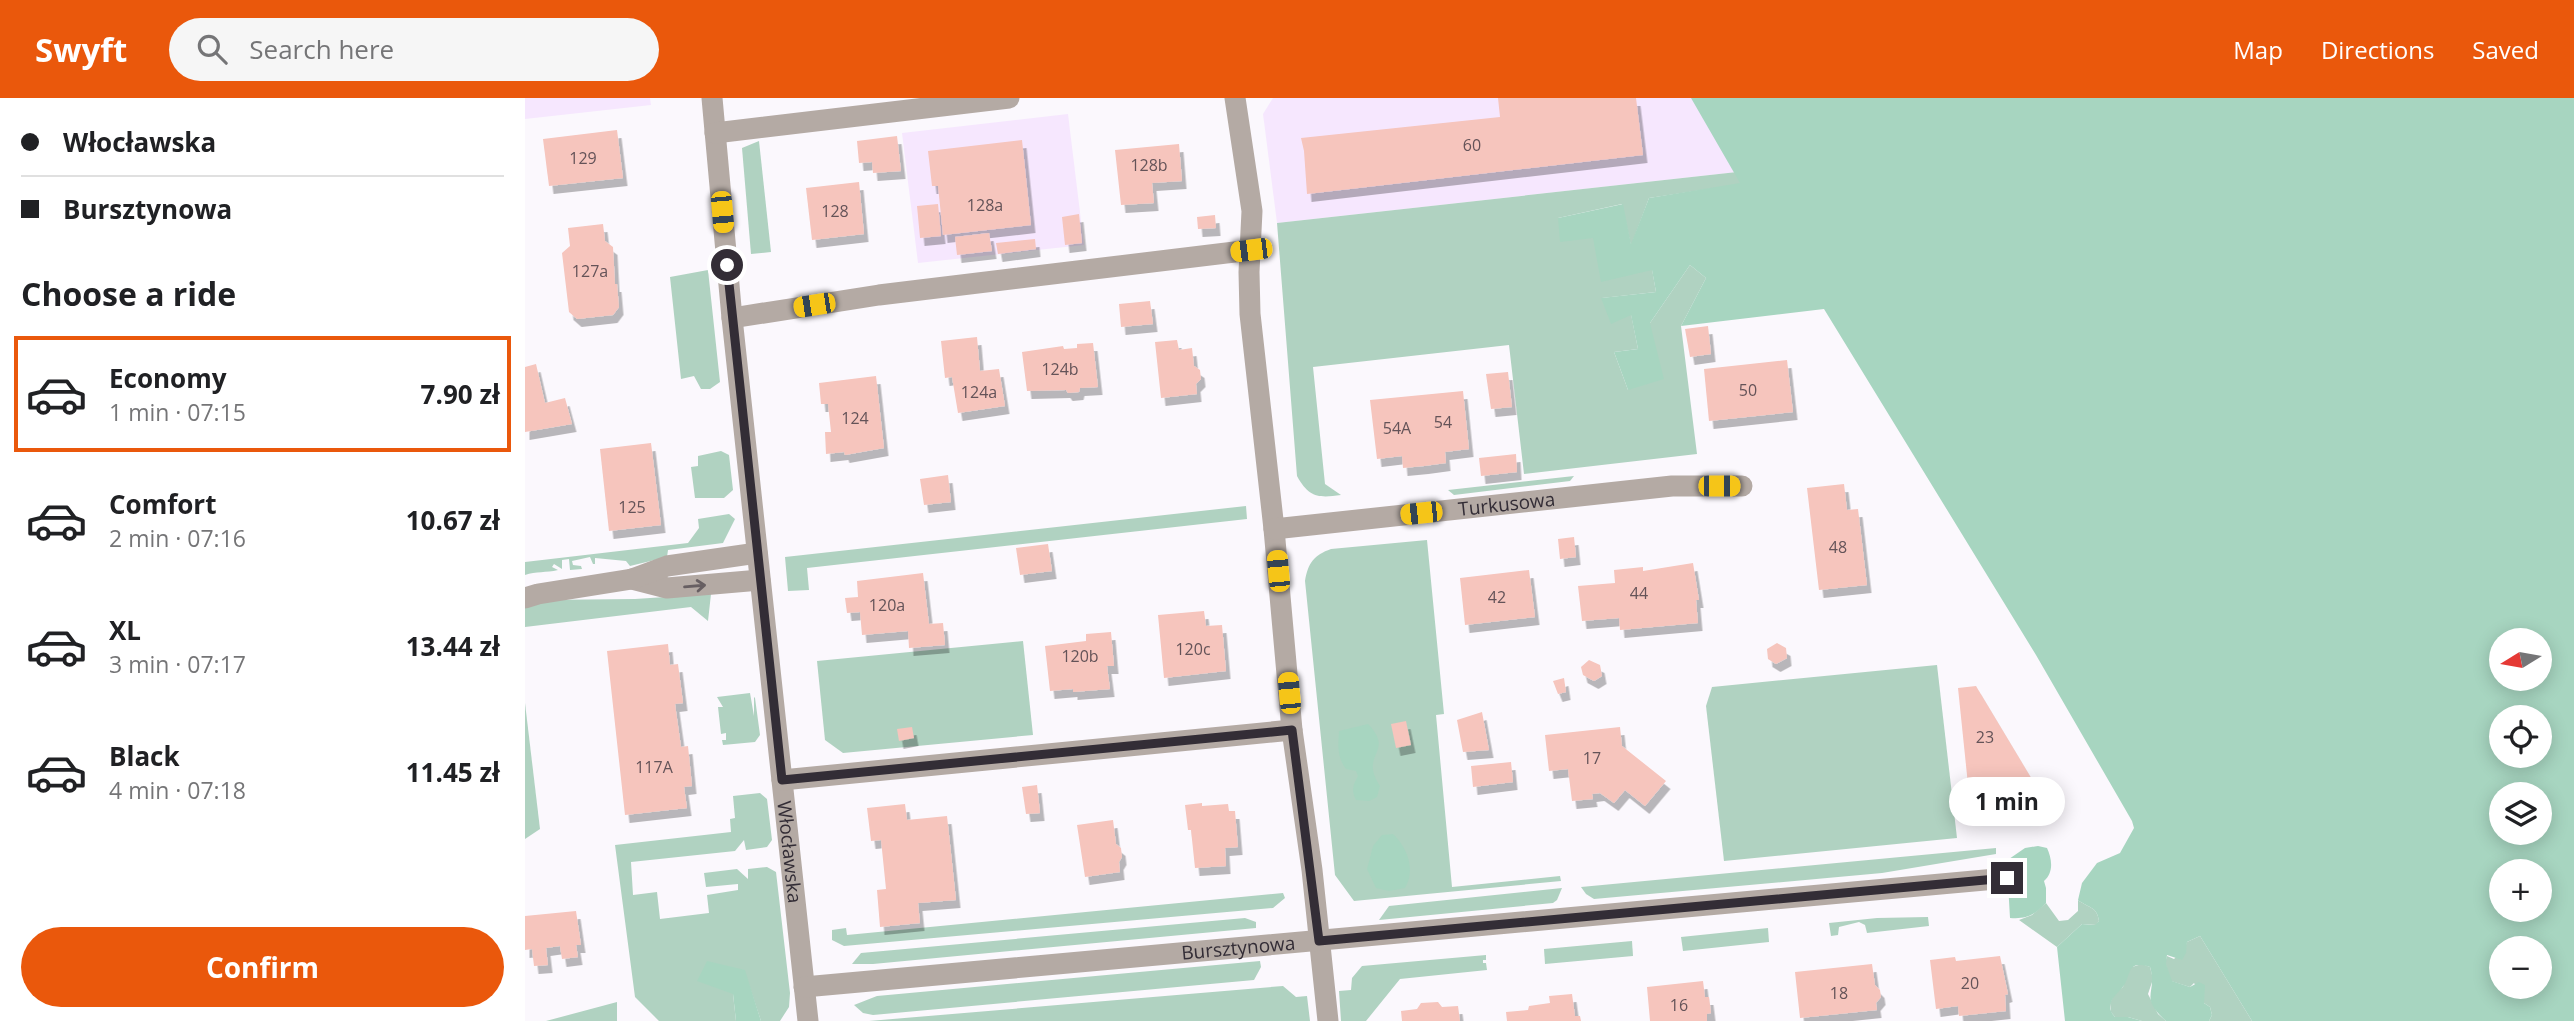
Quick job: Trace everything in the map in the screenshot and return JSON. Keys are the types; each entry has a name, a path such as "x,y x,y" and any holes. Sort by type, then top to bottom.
{"street":[{"name":"Włocławska","path":"712,98 732,318 808,1021"},
{"path":"715,133 1009,98"},
{"path":"1235,98 1252,211 1250,314 1274,529 1292,730 1328,1021"},
{"path":"732,318 879,295 1251,250"},
{"name":"Turkusowa","path":"1274,529 1672,486 1742,486"},
{"path":"525,598 632,579 667,566 757,553"},
{"path":"632,579 667,588 760,580"},
{"path":"782,780 1292,730"},
{"name":"Bursztynowa","path":"804,987 2007,878"}],"shaded area":[{"path":"525,98 650,98 651,105 525,119"},
{"path":"1273,98 1694,98 1737,172 1277,223 1263,114"},
{"path":"1068,114 1084,245 918,263 902,133"}],"green space":[{"path":"1691,98 2574,98 2574,1021 2252,1021 2200,936 2187,942 2182,960 2167,955 2166,964 2172,981 2190,987 2199,982 2205,985 2204,1003 2210,1007 2212,1015 2209,1021 2166,1021 2151,1000 2150,967 2136,965 2113,998 2110,1009 2115,1017 2142,1021 2065,1021 2057,947 2082,924 2095,925 2099,921 2094,910 2078,900 2082,883 2097,863 2120,853 2134,828 2132,821 2036,655 1824,309 1681,326 1706,278 1690,265 1650,323 1664,379 1628,390 1614,352 1638,349 1631,315 1611,324 1601,298 1656,292 1652,270 1601,282 1593,238 1560,242 1558,218 1623,204 1631,244 1649,198 1740,183"},
{"path":"759,141 771,252 751,254 742,148"},
{"path":"1737,172 1741,184 1649,198 1631,246 1622,204 1558,218 1652,269 1656,292 1602,298 1631,314 1638,349 1614,352 1628,390 1650,323 1690,265 1706,278 1681,326 1697,454 1524,474 1509,345 1313,367 1325,484 1341,495 1315,495 1301,483 1297,476 1277,223"},
{"path":"708,270 720,382 710,389 701,389 694,376 681,379 670,277"},
{"path":"721,451 729,455 733,490 724,498 695,498 691,467 698,466 698,456"},
{"path":"1574,476 1570,481 1454,495 1448,490"},
{"path":"1246,506 1247,519 807,568 809,590 788,591 785,557"},
{"path":"729,514 735,519 723,543 668,550 667,557 630,566 626,561 595,558 593,564 590,557 572,561 573,565 581,566 582,569 570,570 569,559 562,560 562,569 554,564 552,567 558,570 525,575 525,562 688,543 699,528 698,519"},
{"path":"1427,540 1444,714 1436,715 1452,887 1560,876 1561,881 1354,901 1335,875 1305,581 1313,560 1331,549"},
{"path":"711,594 708,621 691,607 525,627 525,605 539,600 635,599"},
{"path":"1023,641 1033,735 843,753 825,740 817,661"},
{"path":"1937,665 1957,838 1724,861 1706,706 1712,687"},
{"path":"750,693 754,716 755,698 760,735 755,742 723,745 722,740 726,740 726,733 721,734 718,707 723,707 717,697"},
{"path":"525,703 540,829 525,839"},
{"path":"1368,724 1379,741 1373,766 1380,786 1377,797 1369,801 1356,800 1353,788 1358,776 1356,771 1346,769 1338,746 1339,731"},
{"path":"760,793 767,799 772,840 767,847 746,850 744,840 735,851 631,862 633,895 657,892 660,919 709,913 707,895 738,890 738,884 706,887 704,873 737,869 748,879 748,869 767,867 776,872 790,993 789,1007 780,1021 761,1021 744,970 733,994 736,1021 659,1021 635,997 615,845 731,832 730,819 735,818 733,796"},
{"path":"1393,834 1406,852 1410,874 1405,888 1389,891 1376,888 1367,869 1373,846 1382,835"},
{"path":"1996,848 1996,854 1882,873 1594,899 1581,887"},
{"path":"2025,848 2047,848 2051,861 2051,870 2044,881 2046,903 2029,916 2010,918 2007,866 2009,859"},
{"path":"1562,888 1553,903 1379,920 1389,906"},
{"path":"1283,893 1285,898 1273,908 844,946 832,940 832,930 846,928 847,935"},
{"path":"2078,900 2094,910 2099,921 2096,925 2082,924 2057,947 2019,920 2032,915 2046,903 2059,921 2068,920 2078,911"},
{"path":"1928,917 1929,926 1867,933 1865,925 1859,922 1839,927 1838,935 1831,936 1829,923 1877,918"},
{"path":"1245,918 1256,922 1256,928 852,964 861,953"},
{"path":"1768,928 1769,942 1683,951 1681,937"},
{"path":"2200,936 2252,1021 2209,1021 2212,1015 2210,1007 2204,1003 2194,983 2190,987 2171,981 2165,963 2167,956 2174,959 2187,942"},
{"path":"1632,941 1633,956 1545,964 1544,949"},
{"path":"1486,955 1483,963 1486,963 1487,970 1400,979 1366,1021 1341,1021 1339,991 1351,990 1352,978 1362,966"},
{"path":"707,961 745,970 761,1021 736,1021 733,994 697,981"},
{"path":"1260,961 1261,967 1254,980 873,1015 863,1013 854,1005 877,996"},
{"path":"2142,964 2150,967 2153,979 2148,994 2158,1014 2166,1021 2142,1021 2128,1017 2122,1019 2111,1012 2110,1003 2115,993 2123,987 2127,972"},
{"path":"1283,986 1296,997 1307,996 1310,1021 869,1021"},
{"path":"617,1002 617,1021 546,1021"}],"building":[{"path":"1498,98 1636,98 1643,155 1307,194 1301,138 1500,117"},
{"path":"617,130 623,178 549,186 543,139"},
{"path":"897,136 901,171 873,173 872,162 859,163 857,141"},
{"path":"1022,140 1031,225 943,235 938,186 932,186 928,151"},
{"path":"1179,144 1182,181 1152,183 1154,203 1121,205 1115,150"},
{"path":"859,182 864,234 812,240 806,188"},
{"path":"938,204 941,236 920,238 917,206"},
{"path":"1079,214 1082,243 1065,245 1062,217"},
{"path":"1215,215 1216,228 1198,229 1197,217"},
{"path":"603,224 605,241 613,247 619,307 613,315 577,319 569,312 562,253 570,246 568,228"},
{"path":"989,233 992,251 957,255 955,237"},
{"path":"1035,239 1036,249 998,254 996,243"},
{"path":"1150,301 1153,324 1121,327 1119,304"},
{"path":"1708,326 1711,354 1690,357 1685,329"},
{"path":"977,337 980,371 999,369 1005,406 958,413 952,377 945,378 941,341"},
{"path":"1177,340 1179,350 1192,348 1194,366 1200,370 1201,379 1196,384 1197,394 1161,398 1155,342"},
{"path":"1093,343 1098,387 1080,388 1079,392 1068,393 1066,390 1027,391 1022,352 1063,346 1064,349 1077,348 1077,344"},
{"path":"1787,360 1793,412 1709,421 1704,369"},
{"path":"536,364 545,403 565,398 572,424 525,432 525,367"},
{"path":"1508,372 1512,407 1491,409 1486,374"},
{"path":"876,376 884,448 845,455 844,452 826,454 825,432 831,432 828,404 821,404 819,383"},
{"path":"1463,391 1469,449 1445,452 1446,463 1424,466 1403,468 1402,456 1377,459 1370,400"},
{"path":"651,443 661,525 609,531 600,449"},
{"path":"1516,454 1517,472 1481,476 1479,458"},
{"path":"948,475 951,502 924,505 920,479"},
{"path":"1844,484 1847,510 1858,509 1867,585 1819,590 1807,488"},
{"path":"1574,537 1576,557 1560,559 1558,539"},
{"path":"1048,544 1052,571 1020,575 1016,548"},
{"path":"1693,563 1699,600 1696,600 1698,623 1620,630 1619,618 1582,621 1578,586 1615,583 1614,570 1643,567 1643,571"},
{"path":"1529,570 1535,617 1465,625 1460,578"},
{"path":"923,573 929,624 943,623 945,645 909,648 908,631 862,635 860,612 847,613 845,598 858,597 857,581"},
{"path":"1204,611 1206,626 1222,625 1226,671 1164,678 1158,615"},
{"path":"1111,632 1114,666 1107,666 1110,689 1050,691 1045,646 1086,641 1086,634"},
{"path":"1777,643 1786,648 1787,658 1776,664 1768,659 1767,649"},
{"path":"668,644 670,665 678,664 683,703 675,704 681,747 688,746 692,786 684,787 687,808 625,815 607,651"},
{"path":"1589,660 1600,665 1602,676 1594,681 1583,675 1581,667"},
{"path":"1564,678 1566,692 1558,694 1553,681"},
{"path":"1976,686 2036,786 2037,798 1970,804 1958,688"},
{"path":"1482,712 1489,750 1463,752 1457,720"},
{"path":"1406,721 1411,745 1396,748 1391,724"},
{"path":"912,727 914,738 899,741 897,729"},
{"path":"1620,727 1622,746 1666,781 1645,806 1625,790 1614,803 1600,793 1592,794 1593,799 1572,801 1568,769 1549,771 1545,735"},
{"path":"1511,762 1513,782 1473,787 1471,766"},
{"path":"1037,785 1040,813 1026,814 1022,787"},
{"path":"1202,803 1202,806 1228,804 1229,811 1235,811 1238,847 1225,848 1226,866 1195,868 1185,805"},
{"path":"905,804 907,820 947,816 956,900 918,903 920,923 880,927 877,890 886,889 881,840 871,841 867,808"},
{"path":"1113,820 1116,844 1121,848 1120,872 1085,877 1077,825"},
{"path":"576,911 581,945 576,945 578,957 562,959 560,946 546,948 548,965 534,966 532,949 525,950 525,916"},
{"path":"2000,956 2008,994 2005,995 2006,1011 1959,1016 1958,1006 1936,1009 1930,960 1955,957 1956,961"},
{"path":"1872,964 1875,985 1880,990 1881,997 1876,1003 1877,1010 1800,1018 1795,972"},
{"path":"1703,981 1711,1013 1707,1014 1707,1021 1650,1021 1647,987"},
{"path":"1572,994 1575,1016 1580,1016 1581,1021 1507,1021 1506,1012 1528,1010 1529,1006 1550,1003 1549,996"},
{"path":"1438,1002 1442,1007 1458,1006 1460,1021 1402,1021 1401,1011 1417,1009 1421,1003"}],"route":[{"path":"727,265 782,780 1292,730 1319,941 2007,878"}]}
